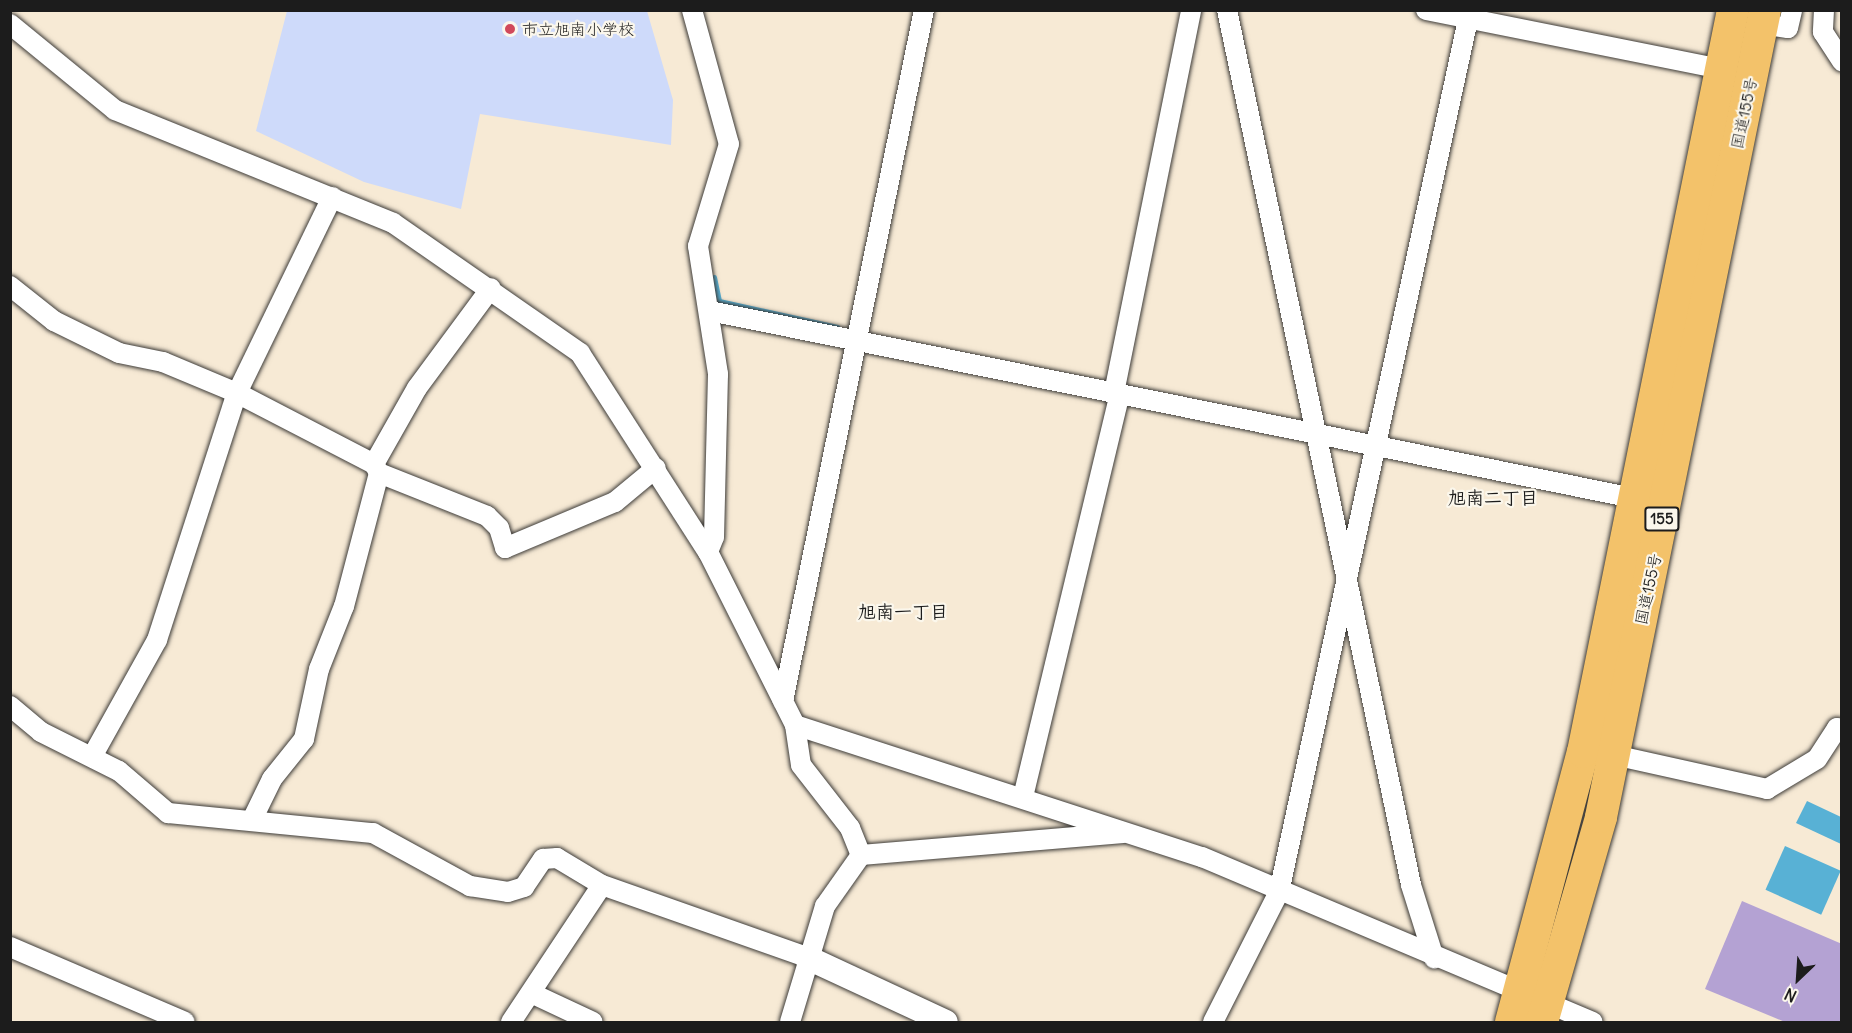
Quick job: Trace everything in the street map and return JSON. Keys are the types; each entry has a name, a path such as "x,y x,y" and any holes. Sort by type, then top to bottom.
{"highway":[{"name":"国道155号","path":"1511,1023 1583,752 1733,10"},
{"name":"国道155号","path":"1546,1012 1584,888 1614,755 1764,17"}],"street":[{"path":"692,10 729,144 698,246 710,311 718,374 714,537 708,552"},
{"path":"783,701 924,10"},
{"path":"1023,797 1117,393 1191,10"},
{"path":"1227,10 1411,885 1434,958"},
{"path":"1426,10 1469,16 1721,69"},
{"path":"1764,17 1788,28 1792,10"},
{"path":"1824,10 1823,32 1842,62"},
{"path":"1213,1023 1279,892 1469,16"},
{"path":"10,24 115,110 393,223 491,288 580,353 708,552 795,725 801,765 850,828 861,855"},
{"path":"93,755 157,640 237,393 332,197"},
{"path":"10,286 54,321 118,353 163,363 237,393 377,468 487,516 499,528 505,548 615,502 656,468"},
{"path":"253,818 268,785 304,739 319,669 344,606 377,468 417,388 491,288"},
{"path":"710,311 1633,498"},
{"path":"10,706 40,732 93,755 168,813 223,822 253,818 373,833 470,886 508,892 524,887 543,859 557,858 602,885 806,957 946,1023"},
{"path":"795,725 1132,833 1434,958 1521,990 1546,1012 1593,1023"},
{"path":"1614,755 1767,789 1817,759 1837,728 1842,730"},
{"path":"861,855 1132,833"},
{"path":"789,1023 806,957 825,906 861,855"},
{"path":"511,1023 602,885"},
{"path":"10,947 184,1023"},
{"path":"531,993 593,1023"}],"shaded area":[{"path":"287,11 647,11 673,100 671,145 480,114 461,209 364,182 256,131"}],"water":[{"path":"1807,801 1841,817 1841,844 1796,823"},
{"path":"1785,846 1841,871 1821,915 1765,890"}],"building":[{"path":"1742,901 1842,944 1842,1022 1785,1022 1705,989"}],"waterway":[{"path":"714,277 719,301 837,327"}],"place":[{"name":"市立旭南小学校","path":"510,29"}],"district":[{"name":"旭南二丁目","path":"1493,498"},
{"name":"旭南一丁目","path":"903,612"}]}
